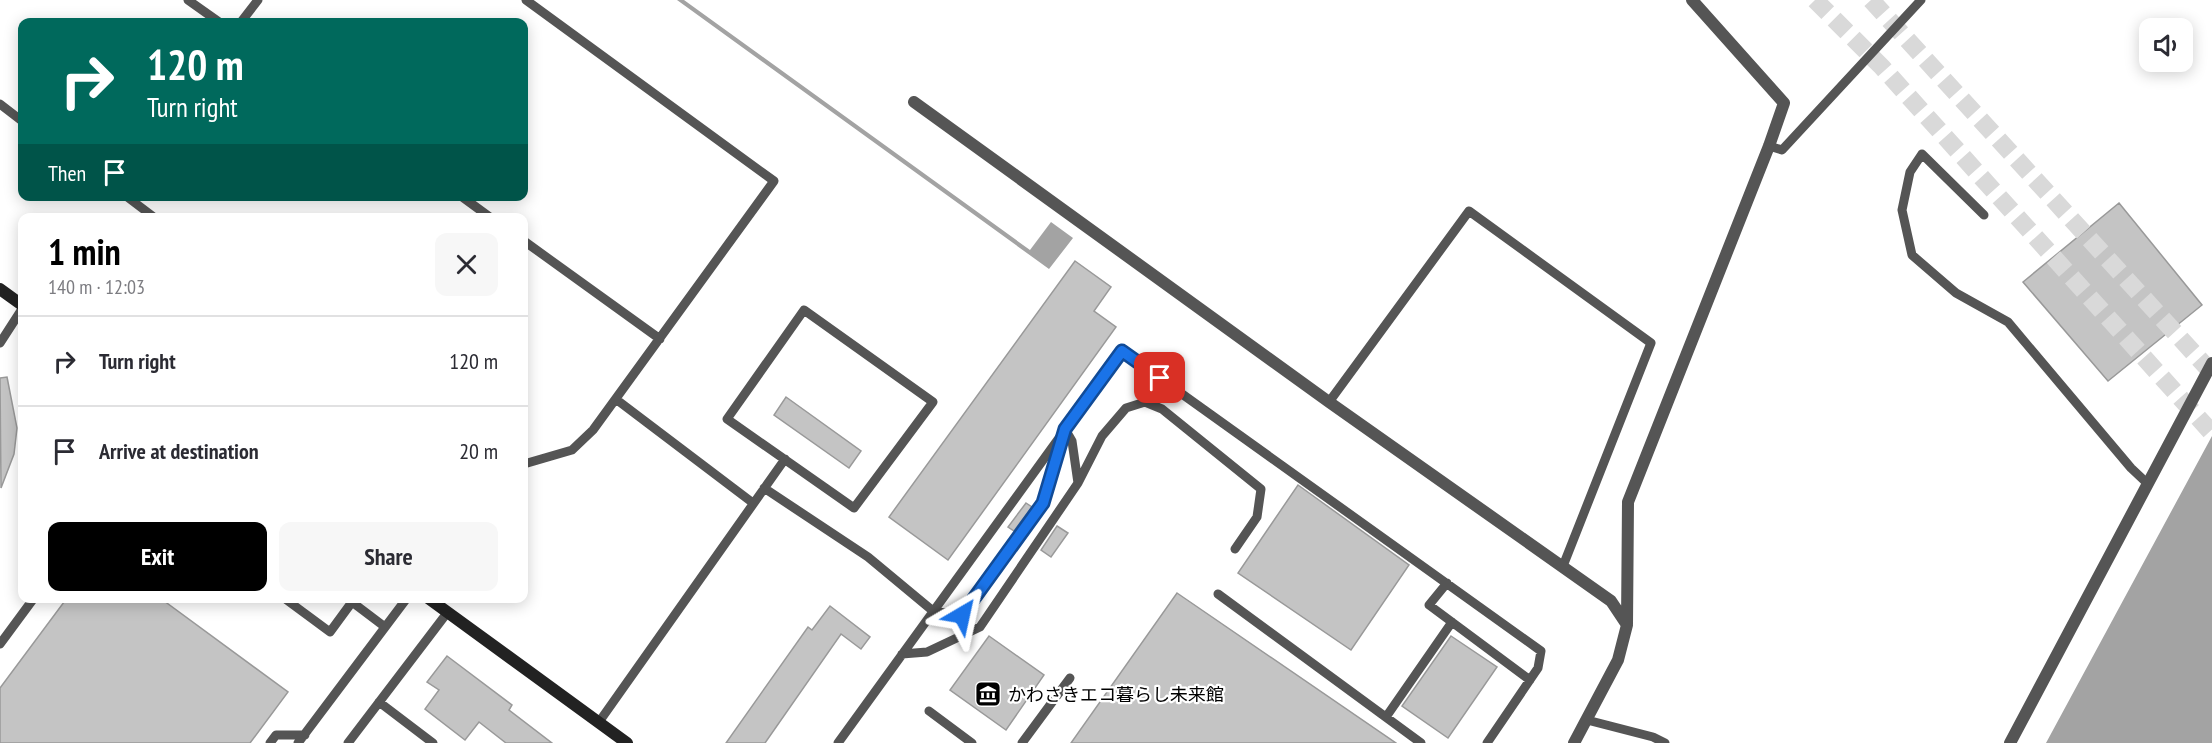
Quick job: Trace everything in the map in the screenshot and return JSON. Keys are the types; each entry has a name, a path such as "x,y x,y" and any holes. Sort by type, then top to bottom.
{"street":[{"path":"1575,743 1618,660 1628,625 1628,502 1770,146 1784,103 1692,0"},
{"path":"914,102 1329,402 1611,601 1628,625"},
{"path":"0,289 18,304"},
{"path":"2010,743 2212,363"},
{"path":"434,603 627,743"}],"lane":[{"path":"188,0 213,18"},
{"path":"244,18 258,0"},
{"path":"526,0 774,181 593,430 572,450 528,463"},
{"path":"1770,146 1782,150 1921,0"},
{"path":"0,104 18,118"},
{"path":"1984,215 1922,154 1911,172 1902,210 1912,255 1956,293 2008,322 2131,468 2148,484"},
{"path":"133,201 148,213"},
{"path":"468,201 484,213"},
{"path":"1329,402 1469,211 1651,343 1563,566"},
{"path":"528,244 660,339"},
{"path":"804,310 933,402 854,508 785,459 727,418 804,310"},
{"path":"0,343 18,314"},
{"path":"838,743 1122,351 1541,651 1538,668 1487,743"},
{"path":"617,400 753,503"},
{"path":"902,654 927,652 980,627 1078,483 1102,436 1126,408 1145,402 1162,410 1261,489 1257,517 1235,549"},
{"path":"1065,429 1072,441 1078,483"},
{"path":"764,488 868,557 933,611 962,615 1043,503 1065,429"},
{"path":"599,722 785,459"},
{"path":"1447,583 1429,605 1530,680"},
{"path":"1218,594 1421,743"},
{"path":"0,644 30,603"},
{"path":"291,603 330,632 351,603"},
{"path":"353,603 385,627"},
{"path":"298,743 403,603"},
{"path":"348,743 447,613"},
{"path":"1386,717 1452,622"},
{"path":"1022,743 1070,678"},
{"path":"379,702 433,743"},
{"path":"929,711 972,743"},
{"path":"1587,720 1653,737 1665,743"},
{"path":"270,743 276,735 305,735"}],"shaded area":[{"path":"677,0 684,0 1030,250 1051,222 1073,238 1049,269"},
{"path":"2212,436 2212,743 2046,743"}],"building":[{"path":"2119,203 2202,305 2108,381 2023,282"},
{"path":"1075,261 1111,287 1094,311 1116,327 948,560 889,517"},
{"path":"7,377 17,428 14,454 1,488 0,378"},
{"path":"786,397 861,451 849,468 774,415"},
{"path":"1298,485 1409,565 1351,650 1238,573"},
{"path":"1026,503 1032,507 1014,531 1008,527"},
{"path":"1057,526 1068,533 1051,557 1041,550"},
{"path":"1177,593 1396,743 1071,743"},
{"path":"63,603 167,603 288,692 250,743 0,743 0,688"},
{"path":"830,606 870,637 861,649 841,634 765,743 726,743 808,627 812,630"},
{"path":"989,636 1044,675 1006,730 950,690"},
{"path":"1451,636 1497,667 1448,738 1402,706"},
{"path":"447,656 512,705 509,710 552,743 506,743 479,722 465,740 425,709 439,690 427,682"}],"tunnel":[{"path":"1815,0 1882,67 2212,433"},
{"path":"1871,0 2212,373"}],"place":[{"name":"かわさきエコ暮らし未来館","path":"988,694"}],"route":[{"path":"962,615 1043,503 1065,429 1122,351 1160,378"}]}
